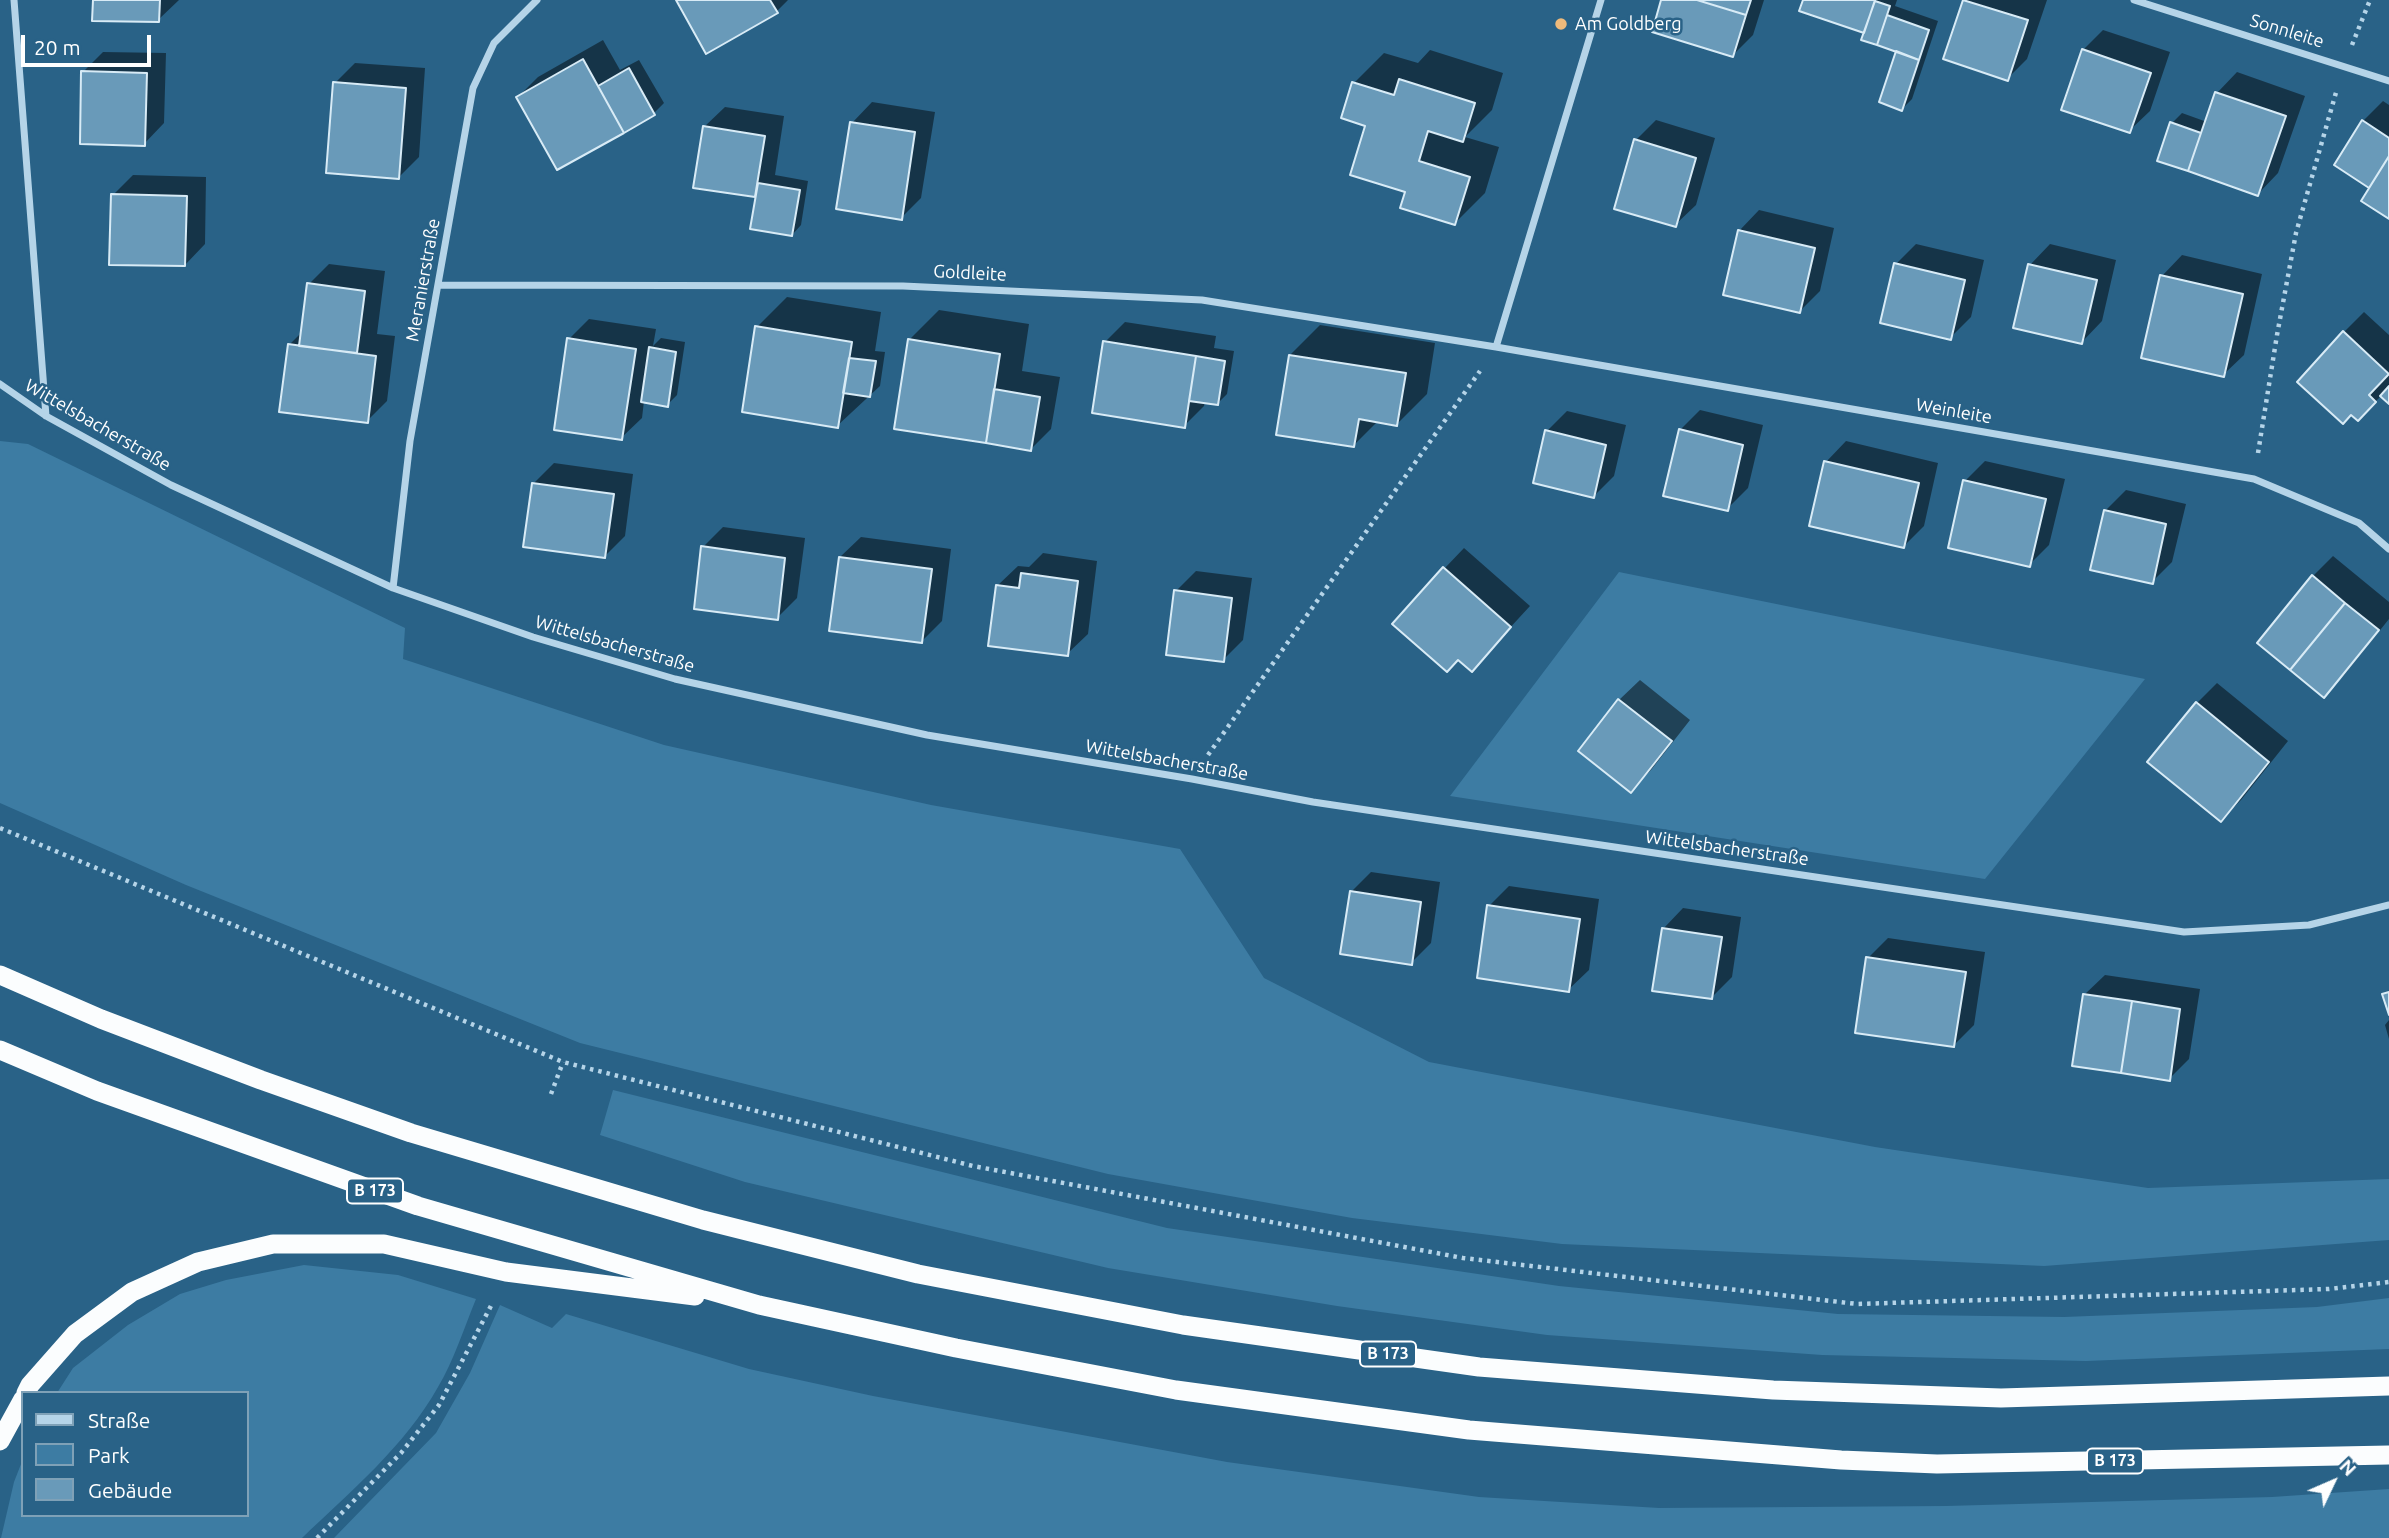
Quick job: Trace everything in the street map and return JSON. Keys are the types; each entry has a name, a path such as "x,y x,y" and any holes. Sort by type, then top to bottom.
{"highway":[{"name":"B 173","path":"0,975 101,1019 411,1133 703,1220 918,1275 1183,1325 1479,1367 1773,1390 2001,1398 2389,1386"},
{"name":"B 173","path":"0,1050 97,1091 418,1206 759,1305 956,1348 1176,1390 1469,1430 1841,1460 1937,1464 2389,1455"},
{"path":"27,1391 75,1334 132,1292 198,1262 273,1244 384,1244 506,1272 759,1305"},
{"path":"0,1441 21,1403"}],"street":[{"path":"14,0 46,416"},
{"name":"Meranierstraße","path":"393,588 410,441 473,88 494,43 537,0"},
{"path":"1496,348 1601,0"},
{"name":"Sonnleite","path":"2134,0 2389,81"},
{"name":"Goldleite","path":"438,285 903,286 1202,300 1496,348"},
{"name":"Weinleite","path":"1496,348 2254,479 2359,523 2389,549"},
{"name":"Wittelsbacherstraße","path":"0,384 46,416 171,485 393,588 533,637 675,679 927,735 1313,802 2184,932 2309,925 2389,905"}],"path":[{"path":"2254,479 2296,233 2343,66 2370,0"},
{"path":"1192,779 1496,348"},
{"path":"0,828 563,1062 973,1166 1463,1258 1857,1304 2329,1289 2389,1282"},
{"path":"551,1094 563,1062"},
{"path":"317,1538 401,1453 439,1405 495,1298"}],"green space":[{"path":"0,441 28,444 405,628 403,659 664,745 931,805 1180,849 1264,978 1429,1062 1875,1147 2148,1188 2389,1179 2389,1240 2044,1266 1562,1244 1352,1218 1108,1174 580,1043 186,885 0,803"},
{"path":"1619,572 2145,679 1985,879 1450,796"},
{"path":"613,1090 1167,1228 1559,1286 1838,1314 2064,1317 2317,1307 2389,1298 2389,1349 2086,1361 1822,1355 1547,1335 1337,1306 1108,1268 745,1182 600,1135"},
{"path":"304,1265 398,1275 476,1299 449,1366 425,1409 376,1467 302,1538 1,1538 21,1464 21,1517 248,1517 248,1391 58,1391 73,1368 128,1325 180,1294 226,1280"},
{"path":"500,1305 552,1328 566,1314 749,1369 873,1396 1227,1462 1479,1497 1659,1508 1946,1506 2272,1497 2389,1489 2389,1538 334,1538 436,1433 470,1373"}],"building":[{"path":"93,0 160,0 159,22 92,21"},
{"path":"676,0 770,0 778,13 706,54"},
{"path":"1661,0 1697,0 1746,15 1733,57 1652,32"},
{"path":"1697,0 1751,0 1746,15"},
{"path":"1803,0 1875,0 1864,33 1799,11"},
{"path":"1963,0 2028,20 2008,81 1943,59"},
{"path":"1875,1 1890,6 1877,45 1861,40"},
{"path":"1887,15 1929,30 1919,60 1877,45"},
{"path":"2082,49 2151,73 2130,133 2061,110"},
{"path":"1896,51 1919,60 1902,111 1879,102"},
{"path":"583,59 624,133 557,170 516,97"},
{"path":"629,68 655,115 624,133 598,86"},
{"path":"81,71 147,73 145,146 80,144"},
{"path":"1399,79 1475,103 1463,142 1428,131 1419,161 1470,177 1455,225 1400,208 1405,192 1350,175 1365,126 1341,118 1352,82 1394,95"},
{"path":"333,82 406,88 399,179 326,173"},
{"path":"2215,92 2286,116 2258,196 2188,171"},
{"path":"2362,120 2389,138 2389,156 2369,188 2334,165"},
{"path":"850,122 915,132 902,220 836,209"},
{"path":"2170,122 2201,133 2188,171 2157,161"},
{"path":"703,126 765,136 755,197 693,188"},
{"path":"1634,139 1696,158 1676,227 1614,209"},
{"path":"2389,156 2389,219 2361,201"},
{"path":"758,183 800,190 792,236 750,229"},
{"path":"111,194 187,196 185,266 109,265"},
{"path":"1738,230 1815,248 1800,313 1723,295"},
{"path":"1894,263 1965,280 1951,340 1880,323"},
{"path":"2028,264 2097,280 2082,344 2013,328"},
{"path":"2160,275 2243,294 2224,377 2141,358"},
{"path":"307,283 365,291 357,353 299,346"},
{"path":"755,326 852,342 838,428 742,412"},
{"path":"2343,331 2389,374 2369,395 2376,402 2358,421 2351,415 2343,424 2297,382"},
{"path":"567,338 636,349 622,440 554,430"},
{"path":"908,339 1000,354 986,443 894,429"},
{"path":"1103,341 1196,356 1185,428 1092,413"},
{"path":"288,344 376,356 368,423 279,412"},
{"path":"649,347 676,352 668,407 641,402"},
{"path":"1289,355 1406,373 1397,426 1359,419 1354,447 1276,435"},
{"path":"1196,356 1225,361 1218,405 1189,401"},
{"path":"849,358 876,361 870,397 843,393"},
{"path":"2389,386 2389,404 2380,396"},
{"path":"994,389 1040,397 1031,451 986,443"},
{"path":"1679,429 1743,445 1728,511 1663,496"},
{"path":"1545,430 1606,445 1594,498 1533,483"},
{"path":"1824,461 1919,483 1904,548 1809,526"},
{"path":"1963,480 2046,499 2030,567 1948,548"},
{"path":"532,483 614,494 605,558 523,547"},
{"path":"2104,510 2166,524 2153,584 2090,570"},
{"path":"701,546 785,558 778,620 694,609"},
{"path":"839,557 932,569 922,643 829,631"},
{"path":"1443,567 1511,627 1472,672 1458,660 1447,672 1392,624"},
{"path":"1021,573 1078,581 1068,656 988,646 996,585 1019,588"},
{"path":"2312,575 2345,603 2290,670 2257,643"},
{"path":"1174,590 1232,598 1224,662 1166,655"},
{"path":"2345,603 2379,630 2324,698 2290,670"},
{"path":"1618,699 1672,741 1631,793 1578,751"},
{"path":"2196,702 2269,762 2221,822 2147,762"},
{"path":"1350,891 1421,902 1412,965 1340,954"},
{"path":"1487,905 1580,919 1569,992 1477,978"},
{"path":"1662,928 1722,937 1712,999 1652,991"},
{"path":"1866,957 1966,972 1954,1047 1855,1033"},
{"path":"2389,992 2389,1015 2382,994"},
{"path":"2083,994 2132,1001 2121,1073 2072,1066"},
{"path":"2132,1001 2180,1009 2170,1081 2121,1073"}],"place":[{"name":"Am Goldberg","path":"1561,24"}]}
